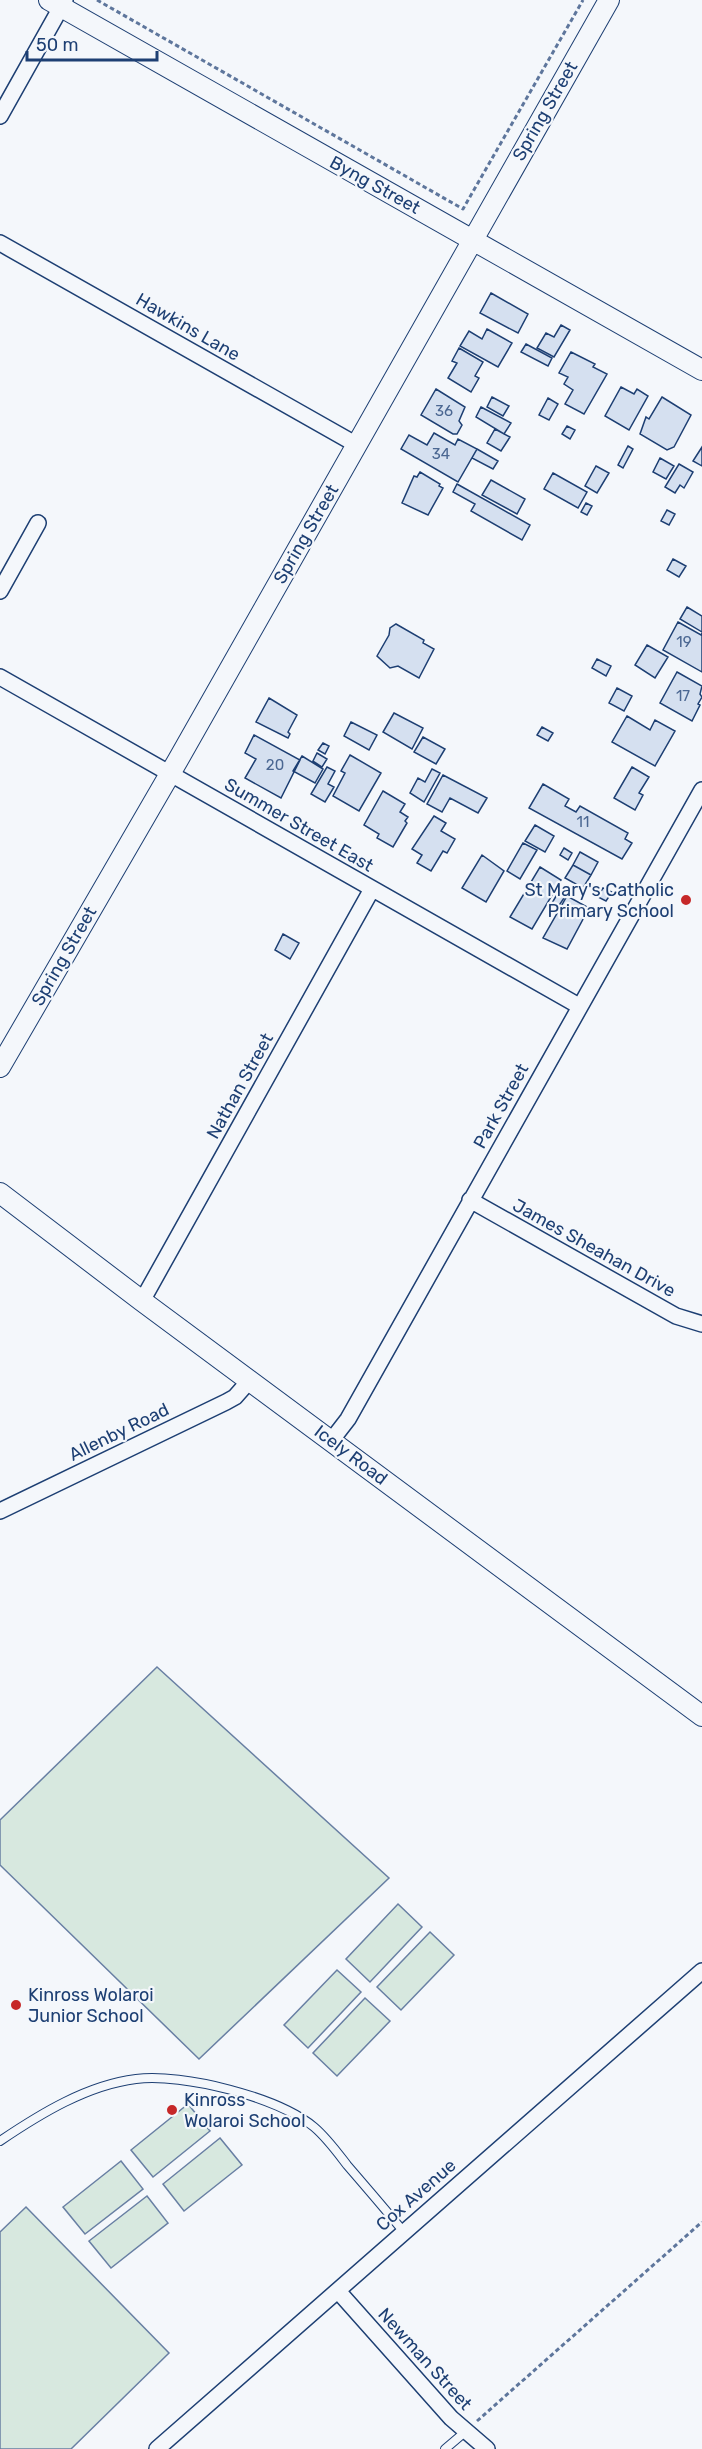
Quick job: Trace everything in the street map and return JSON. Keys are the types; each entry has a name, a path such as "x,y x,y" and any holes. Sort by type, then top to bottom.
{"street":[{"name":"Spring Street","path":"0,1067 170,774 609,0"},
{"name":"Byng Street","path":"59,2 702,370"},
{"path":"0,116 59,2"},
{"name":"Hawkins Lane","path":"0,243 357,445"},
{"path":"0,591 38,523"},
{"name":"Summer Street East","path":"0,677 579,1006"},
{"name":"Park Street","path":"331,1440 348,1419 702,790"},
{"name":"Nathan Street","path":"142,1301 372,889"},
{"name":"Icely Road","path":"0,1193 702,1716"},
{"name":"James Sheahan Drive","path":"470,1200 676,1316 702,1324"},
{"name":"Allenby Road","path":"0,1511 226,1402 235,1397 250,1380"},
{"name":"Cox Avenue","path":"157,2449 702,1971"},
{"name":"Newman Street","path":"338,2291 465,2432 487,2449"}],"lane":[{"path":"0,2141 69,2100 137,2078 180,2080 230,2089 268,2101 315,2128 404,2231"},
{"path":"445,2449 465,2432"}],"path":[{"path":"96,0 463,209 583,0"},
{"path":"465,2432 702,2222"}],"shaded area":[{"path":"157,1667 389,1878 199,2059 0,1865 0,1820"},
{"path":"398,1904 422,1927 370,1982 346,1959"},
{"path":"430,1932 454,1955 401,2010 377,1987"},
{"path":"337,1970 361,1992 308,2048 284,2025"},
{"path":"365,1998 390,2021 337,2076 313,2053"},
{"path":"188,2104 210,2131 153,2177 131,2150"},
{"path":"220,2138 242,2165 184,2211 163,2184"},
{"path":"121,2161 143,2189 85,2234 63,2207"},
{"path":"147,2196 168,2223 111,2268 89,2241"},
{"path":"26,2207 169,2353 71,2449 0,2449 0,2232"}],"building":[{"path":"491,293 528,314 518,333 480,313"},
{"path":"561,325 570,330 554,357 537,348 546,333 554,337"},
{"path":"487,329 512,343 498,367 460,346 469,331 482,339"},
{"path":"526,344 552,358 548,366 521,352"},
{"path":"459,348 483,362 475,376 479,378 471,392 448,378 457,363 452,361"},
{"path":"571,352 595,364 593,367 607,374 584,414 565,404 573,390 564,384 568,377 559,373"},
{"path":"621,387 634,394 637,389 648,396 629,430 605,416"},
{"path":"436,389 465,407 459,421 462,425 457,434 453,434 421,415"},
{"path":"492,397 509,406 503,416 487,407"},
{"path":"662,397 691,415 674,447 667,450 640,434 646,417 649,419"},
{"path":"548,398 558,404 549,420 539,415"},
{"path":"481,407 511,423 504,434 476,417"},
{"path":"567,426 575,430 570,439 562,434"},
{"path":"495,429 510,437 501,451 487,443"},
{"path":"434,433 455,445 458,439 477,449 458,482 401,449 409,435 427,445"},
{"path":"628,446 633,449 623,468 618,465"},
{"path":"702,447 702,466 693,461"},
{"path":"477,449 498,461 493,469 472,458"},
{"path":"660,458 674,466 666,479 653,472"},
{"path":"679,464 693,472 684,488 680,485 675,493 665,487"},
{"path":"596,466 609,473 597,493 585,486"},
{"path":"420,472 443,488 428,515 402,503 414,476 417,477"},
{"path":"553,473 587,492 578,508 544,489"},
{"path":"491,480 525,499 517,514 482,495"},
{"path":"457,484 530,525 522,540 471,511 475,504 453,492"},
{"path":"586,503 592,506 587,515 581,512"},
{"path":"667,510 675,514 669,525 661,521"},
{"path":"673,559 686,566 679,577 667,570"},
{"path":"687,607 702,616 702,632 680,619"},
{"path":"678,622 701,635 702,633 702,672 663,650"},
{"path":"396,624 424,640 423,643 434,649 419,678 398,666 390,668 377,656 389,635 390,628"},
{"path":"647,645 668,657 655,678 635,665"},
{"path":"597,659 611,666 606,676 592,668"},
{"path":"677,672 702,686 700,694 702,697 698,704 700,705 692,721 660,703"},
{"path":"617,688 632,696 624,711 609,703"},
{"path":"269,698 297,715 288,732 290,734 288,738 256,722"},
{"path":"394,713 423,728 412,749 383,732"},
{"path":"627,716 650,730 655,720 675,731 655,766 612,742"},
{"path":"351,722 377,735 369,750 344,736"},
{"path":"542,727 553,733 548,741 537,735"},
{"path":"254,735 300,760 281,798 245,778 256,759 245,753"},
{"path":"423,737 445,749 436,764 414,752"},
{"path":"323,743 329,746 325,754 318,750"},
{"path":"317,753 327,759 322,767 313,761"},
{"path":"350,755 381,773 359,811 333,796 345,773 341,771"},
{"path":"302,756 323,769 315,783 293,771"},
{"path":"327,767 335,771 328,784 334,787 325,802 311,794"},
{"path":"632,767 649,777 639,793 643,795 635,810 614,798"},
{"path":"432,769 440,773 424,802 410,793 418,778 425,782"},
{"path":"443,775 487,798 478,813 450,798 442,812 427,804"},
{"path":"543,784 569,799 565,806 576,812 580,806 628,833 625,839 632,843 622,859 529,808"},
{"path":"383,791 405,804 400,812 408,817 393,847 377,838 379,834 364,825"},
{"path":"434,816 446,823 441,831 455,839 447,853 443,851 431,871 417,863 422,855 412,849"},
{"path":"535,825 554,836 545,852 525,841"},
{"path":"523,843 537,850 520,879 507,871"},
{"path":"564,848 572,853 568,860 560,855"},
{"path":"580,852 598,862 591,875 573,865"},
{"path":"482,855 504,871 486,902 462,888"},
{"path":"573,865 591,875 583,888 565,878"},
{"path":"540,867 561,880 532,929 510,917"},
{"path":"603,888 612,892 606,901 598,897"},
{"path":"559,891 566,895 558,907 552,903"},
{"path":"567,896 589,908 567,949 543,938"},
{"path":"283,934 299,943 290,959 275,950"}],"place":[{"name":"St Mary's Catholic Primary School","path":"686,900"},
{"name":"Kinross Wolaroi Junior School","path":"16,2005"},
{"name":"Kinross Wolaroi School","path":"172,2110"}]}
